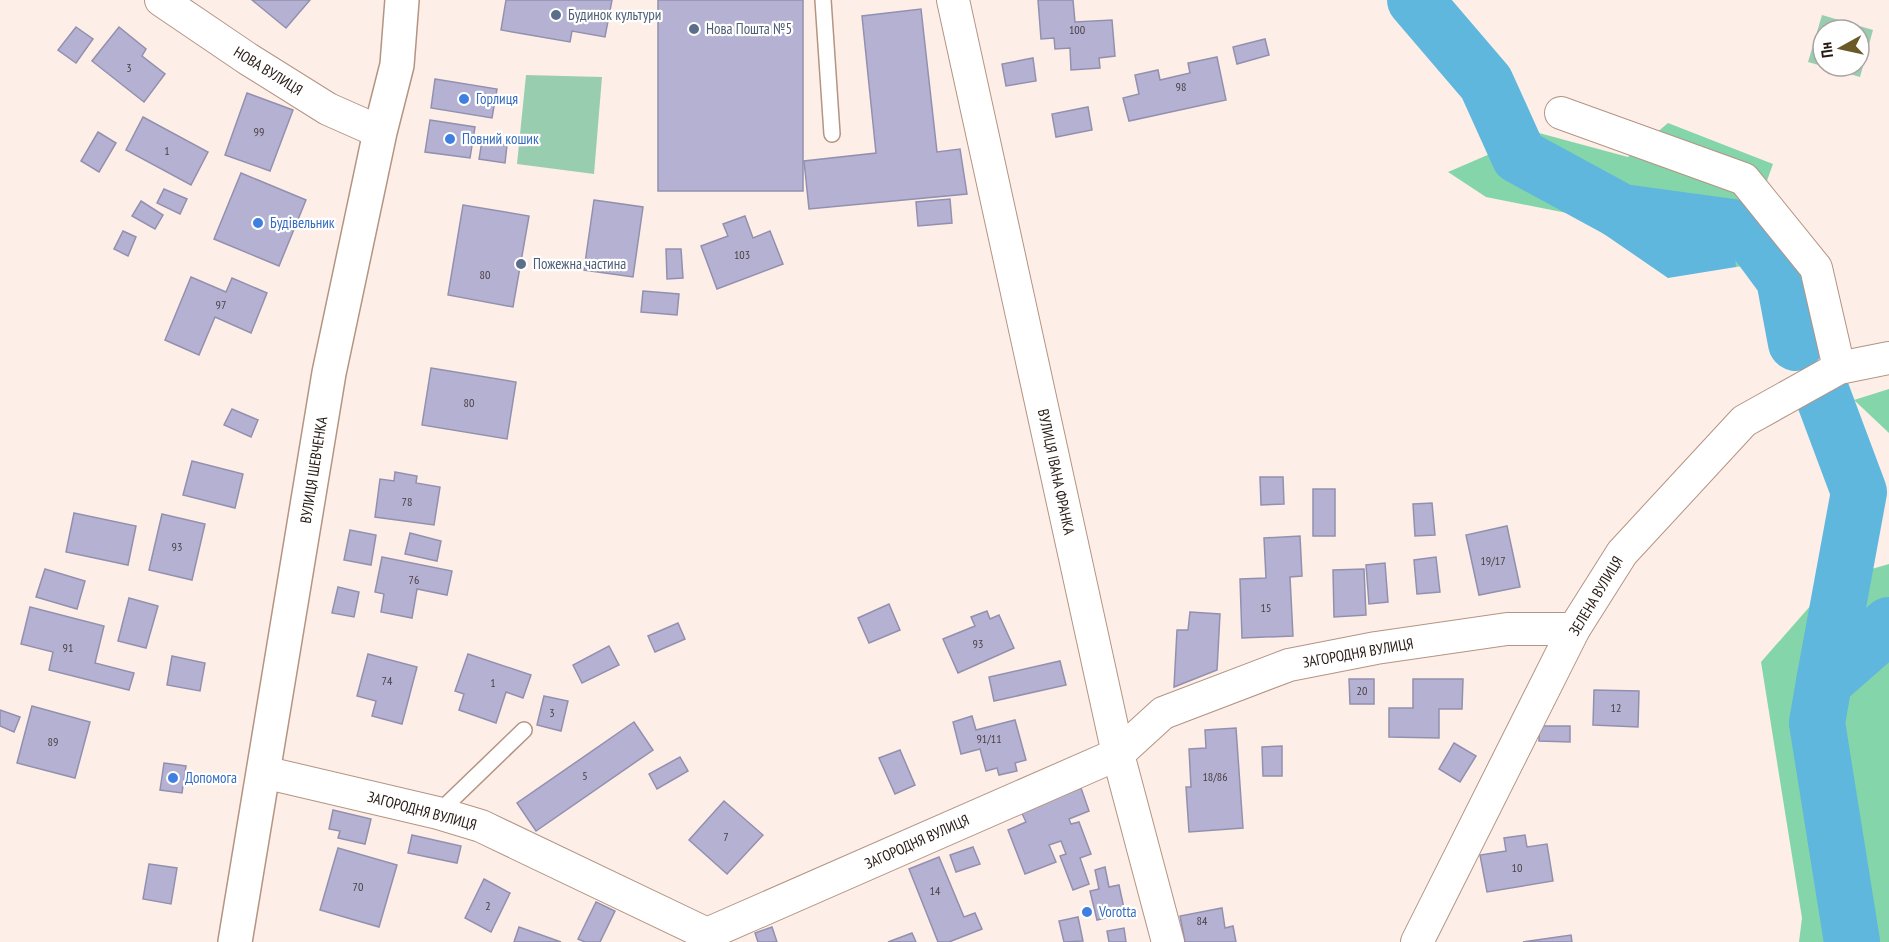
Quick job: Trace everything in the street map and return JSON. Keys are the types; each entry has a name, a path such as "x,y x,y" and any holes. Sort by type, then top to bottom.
{"street":[{"name":"НОВА ВУЛИЦЯ","path":"161,0 248,59 328,109 380,132"},
{"name":"ВУЛИЦЯ ШЕВЧЕНКА","path":"235,942 329,373 380,132 397,65 402,0"},
{"name":"ВУЛИЦЯ ІВАНА ФРАНКА","path":"953,0 1118,754 1168,942"},
{"path":"1561,113 1744,179 1816,268 1839,368"},
{"name":"ЗЕЛЕНА ВУЛИЦЯ","path":"1417,942 1575,629 1622,553 1744,421 1839,368 1889,358"},
{"name":"ЗАГОРОДНЯ ВУЛИЦЯ","path":"263,772 438,813 481,826 707,934 1118,754 1163,713 1289,665 1377,648 1508,629 1575,629"}],"lane":[{"path":"823,0 832,134"},
{"path":"438,813 524,730"}],"green space":[{"path":"526,75 602,77 594,174 517,164"},
{"path":"1668,123 1773,164 1759,203 1800,257 1736,267 1735,228 1622,212 1597,219 1486,197 1448,172 1539,133 1628,157"},
{"path":"1889,389 1889,433 1854,400"},
{"path":"1889,564 1889,942 1799,942 1802,918 1761,662 1833,580"}],"water":[{"path":"1665,200 1735,228 1736,267 1668,278 1588,223 1622,212 1624,204"}],"building":[{"path":"252,0 310,0 286,28"},
{"name":"Будинок культури","path":"506,0 612,0 605,37 572,31 570,42 501,30"},
{"path":"658,0 803,0 803,191 658,191"},
{"path":"1038,0 1073,0 1075,22 1112,20 1115,56 1099,58 1100,68 1071,70 1070,48 1055,49 1054,38 1041,39"},
{"path":"921,9 937,152 960,149 967,194 809,209 804,161 876,153 862,16"},
{"path":"76,27 93,39 76,63 58,50"},
{"path":"119,27 146,49 142,56 165,74 144,102 92,61"},
{"path":"1265,39 1269,55 1237,64 1233,47"},
{"path":"1217,57 1226,100 1129,121 1123,98 1139,94 1135,75 1158,70 1160,80 1190,73 1188,63"},
{"path":"1033,58 1036,81 1006,86 1002,64"},
{"name":"Горлиця","path":"435,79 497,89 492,118 431,108"},
{"path":"247,93 293,110 270,171 225,155"},
{"path":"1088,107 1092,130 1056,137 1052,114"},
{"path":"143,117 208,152 191,185 126,150"},
{"name":"Повний кошик","path":"430,120 475,127 470,158 425,152"},
{"path":"98,132 116,143 99,172 81,161"},
{"path":"482,141 507,145 505,163 479,159"},
{"name":"Будівельник","path":"241,173 306,200 279,266 214,239"},
{"path":"164,189 187,199 180,214 157,203"},
{"path":"950,199 952,223 918,226 916,202"},
{"path":"594,200 643,207 633,277 584,270"},
{"path":"141,201 163,215 155,229 132,216"},
{"path":"463,205 529,216 513,307 448,295"},
{"path":"745,216 753,238 770,231 783,264 717,289 701,246 728,236 723,224"},
{"path":"123,231 136,237 128,256 114,249"},
{"path":"666,249 681,249 683,278 667,279"},
{"path":"191,277 226,292 232,278 267,293 251,333 215,317 199,355 165,340"},
{"path":"643,291 679,294 677,315 641,312"},
{"path":"431,368 516,382 507,439 422,425"},
{"path":"232,409 258,420 251,437 224,425"},
{"path":"192,461 243,474 235,508 183,495"},
{"path":"395,472 417,476 416,483 440,487 434,525 375,517 380,479 394,481"},
{"path":"1260,477 1283,477 1284,504 1261,505"},
{"path":"1313,489 1335,489 1335,536 1313,536"},
{"path":"1432,503 1435,535 1415,536 1413,504"},
{"path":"74,513 136,526 128,565 66,552"},
{"path":"162,514 205,524 192,580 149,570"},
{"path":"1507,526 1520,587 1479,595 1466,535"},
{"path":"350,530 376,535 371,565 344,560"},
{"path":"410,533 441,541 437,561 405,554"},
{"path":"1300,536 1302,576 1290,577 1293,636 1242,638 1240,579 1266,578 1264,538"},
{"path":"382,557 452,571 447,595 417,589 412,618 381,612 384,594 375,592"},
{"path":"1436,557 1440,592 1417,594 1414,560"},
{"path":"1385,563 1388,602 1369,604 1366,565"},
{"path":"45,569 85,581 77,609 36,597"},
{"path":"1364,569 1366,615 1334,617 1333,570"},
{"path":"338,587 359,592 354,617 332,613"},
{"path":"129,598 158,606 146,648 118,641"},
{"path":"889,604 900,630 869,643 858,618"},
{"path":"30,607 104,626 95,663 134,673 129,690 49,670 53,652 21,644"},
{"path":"987,611 990,619 999,615 1014,648 958,673 943,639 975,626 971,617"},
{"path":"1190,612 1220,614 1217,670 1174,687 1177,630 1188,630"},
{"path":"678,623 685,639 655,652 648,636"},
{"path":"609,646 619,665 582,683 573,665"},
{"path":"368,654 417,667 402,724 372,716 376,701 357,696"},
{"path":"468,654 531,675 523,698 506,692 496,723 459,710 464,694 455,691"},
{"path":"172,656 205,663 200,691 167,685"},
{"path":"1060,661 1066,685 994,701 989,677"},
{"path":"1349,679 1374,679 1374,704 1350,704"},
{"path":"1413,679 1463,679 1462,709 1439,709 1439,738 1389,737 1389,708 1413,708"},
{"path":"1594,690 1639,691 1638,727 1593,725"},
{"path":"544,696 568,701 561,731 537,725"},
{"path":"32,706 90,722 75,778 17,763"},
{"path":"0,710 20,717 14,732 0,726"},
{"path":"972,716 976,730 1015,720 1026,760 1015,763 1017,771 999,775 997,768 986,771 980,749 961,754 953,722"},
{"path":"634,722 653,750 536,831 517,803"},
{"path":"1539,726 1570,726 1570,742 1539,741"},
{"path":"1236,728 1243,828 1189,832 1186,787 1191,787 1189,749 1206,748 1205,730"},
{"path":"1454,743 1476,756 1460,782 1439,769"},
{"path":"1282,746 1282,776 1263,776 1262,747"},
{"path":"900,750 915,785 895,794 879,758"},
{"path":"680,757 688,771 657,789 649,774"},
{"name":"Допомога","path":"164,763 186,766 182,793 160,790"},
{"path":"1081,788 1089,811 1069,819 1071,824 1079,822 1091,854 1080,858 1089,884 1073,890 1060,856 1066,854 1061,841 1049,845 1056,862 1025,874 1008,830 1026,822 1019,807 1047,801"},
{"path":"724,801 763,835 727,874 689,840"},
{"path":"333,810 371,819 365,844 338,838 340,831 329,829"},
{"path":"412,835 461,846 457,863 408,853"},
{"path":"1525,835 1527,847 1547,844 1553,881 1487,892 1480,855 1506,851 1504,838"},
{"path":"973,847 980,864 956,872 950,855"},
{"path":"338,848 397,865 379,927 320,910"},
{"path":"939,857 964,917 975,913 982,929 949,942 938,942 909,869"},
{"path":"149,864 177,868 171,904 143,899"},
{"path":"1105,867 1109,887 1119,885 1125,913 1097,920 1090,891 1099,889 1095,870"},
{"path":"484,879 510,893 491,932 465,918"},
{"path":"596,902 615,911 600,942 585,942 578,939"},
{"path":"1222,908 1225,928 1233,926 1236,942 1185,942 1180,916"},
{"path":"1078,917 1083,941 1064,942 1059,921"},
{"path":"519,927 561,942 514,942"},
{"path":"772,927 777,942 758,942 755,933"},
{"path":"1124,928 1126,942 1109,942 1107,931"},
{"path":"912,933 916,942 888,942"},
{"path":"1571,935 1572,942 1523,942"}],"waterway":[{"path":"1415,0 1486,83 1519,156 1622,212 1747,229 1784,279 1796,343"},
{"path":"1822,393 1859,492 1824,682"},
{"path":"1852,942 1817,723 1824,682 1889,625"}],"place":[{"name":"Будинок культури","path":"556,15"},
{"name":"Нова Пошта №5","path":"694,29"},
{"name":"Горлиця","path":"464,99"},
{"name":"Повний кошик","path":"450,139"},
{"name":"Будівельник","path":"258,223"},
{"name":"Пожежна частина","path":"521,264"},
{"name":"Допомога","path":"173,778"},
{"name":"Vorotta","path":"1087,912"}]}
